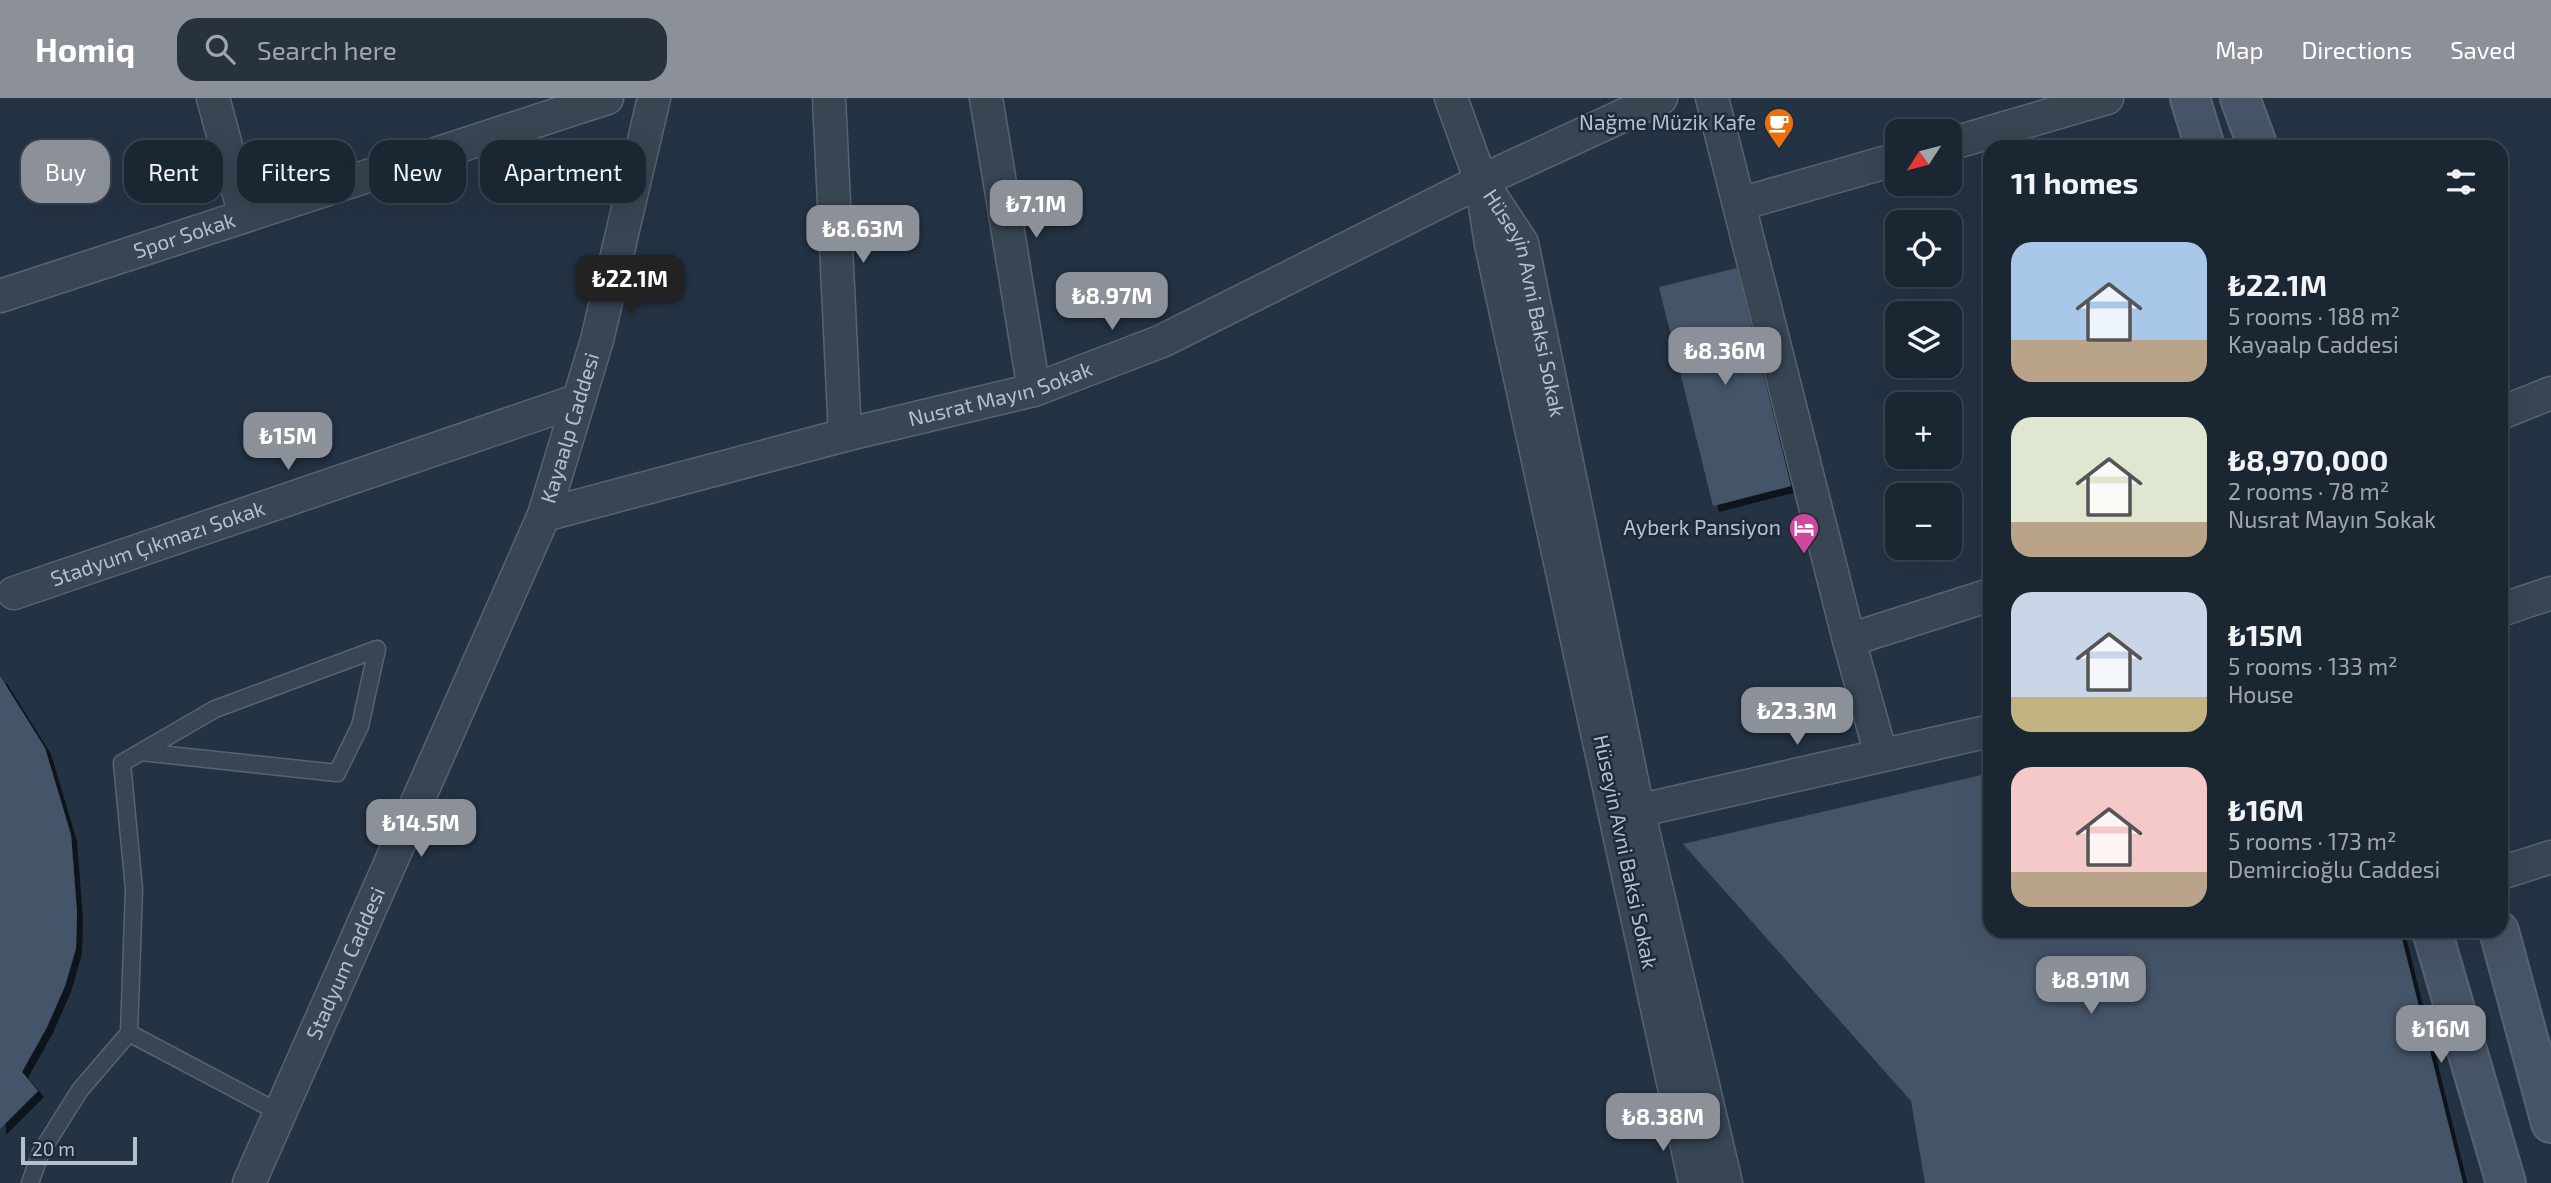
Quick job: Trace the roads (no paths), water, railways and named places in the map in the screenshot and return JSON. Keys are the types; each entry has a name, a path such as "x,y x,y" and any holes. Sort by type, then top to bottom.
{"main road":[{"path":"2190,98 2203,140"},
{"path":"2240,98 2255,140"},
{"path":"2434,938 2507,1183"},
{"path":"2501,938 2551,1123"}],"street":[{"path":"213,98 245,216"},
{"name":"Spor Sokak","path":"1,292 607,98"},
{"name":"Kayaalp Caddesi","path":"544,514 597,340 654,98"},
{"path":"829,98 845,435"},
{"path":"986,98 1034,390"},
{"name":"Hüseyin Avni Baksi Sokak","path":"1451,98 1481,181 1521,243 1695,1183"},
{"name":"Nusrat Mayın Sokak","path":"544,514 845,435 1034,390 1162,341 1481,181 1661,98"},
{"path":"1712,98 1849,640 1881,755"},
{"path":"1962,140 2107,98"},
{"path":"1740,204 1885,162"},
{"path":"2508,410 2551,393"},
{"name":"Stadyum Çıkmazı Sokak","path":"15,593 579,400"},
{"name":"Stadyum Caddesi","path":"249,1183 544,514"},
{"path":"2508,608 2551,593"},
{"path":"1849,640 1983,597"},
{"path":"1627,813 1983,733"},
{"name":"Hüseyin Avni Baksi Sokak","path":"1627,813 1727,1183"},
{"path":"2508,871 2551,856"}],"lane":[{"path":"30,1183 41,1152 80,1090 129,1034 134,889 122,763 215,709 377,649 360,726 337,774 141,752"},
{"path":"129,1034 280,1113"}],"place":[{"name":"Nağme Müzik Kafe","path":"1779,150"},
{"name":"Ayberk Pansiyon","path":"1804,555"}]}
